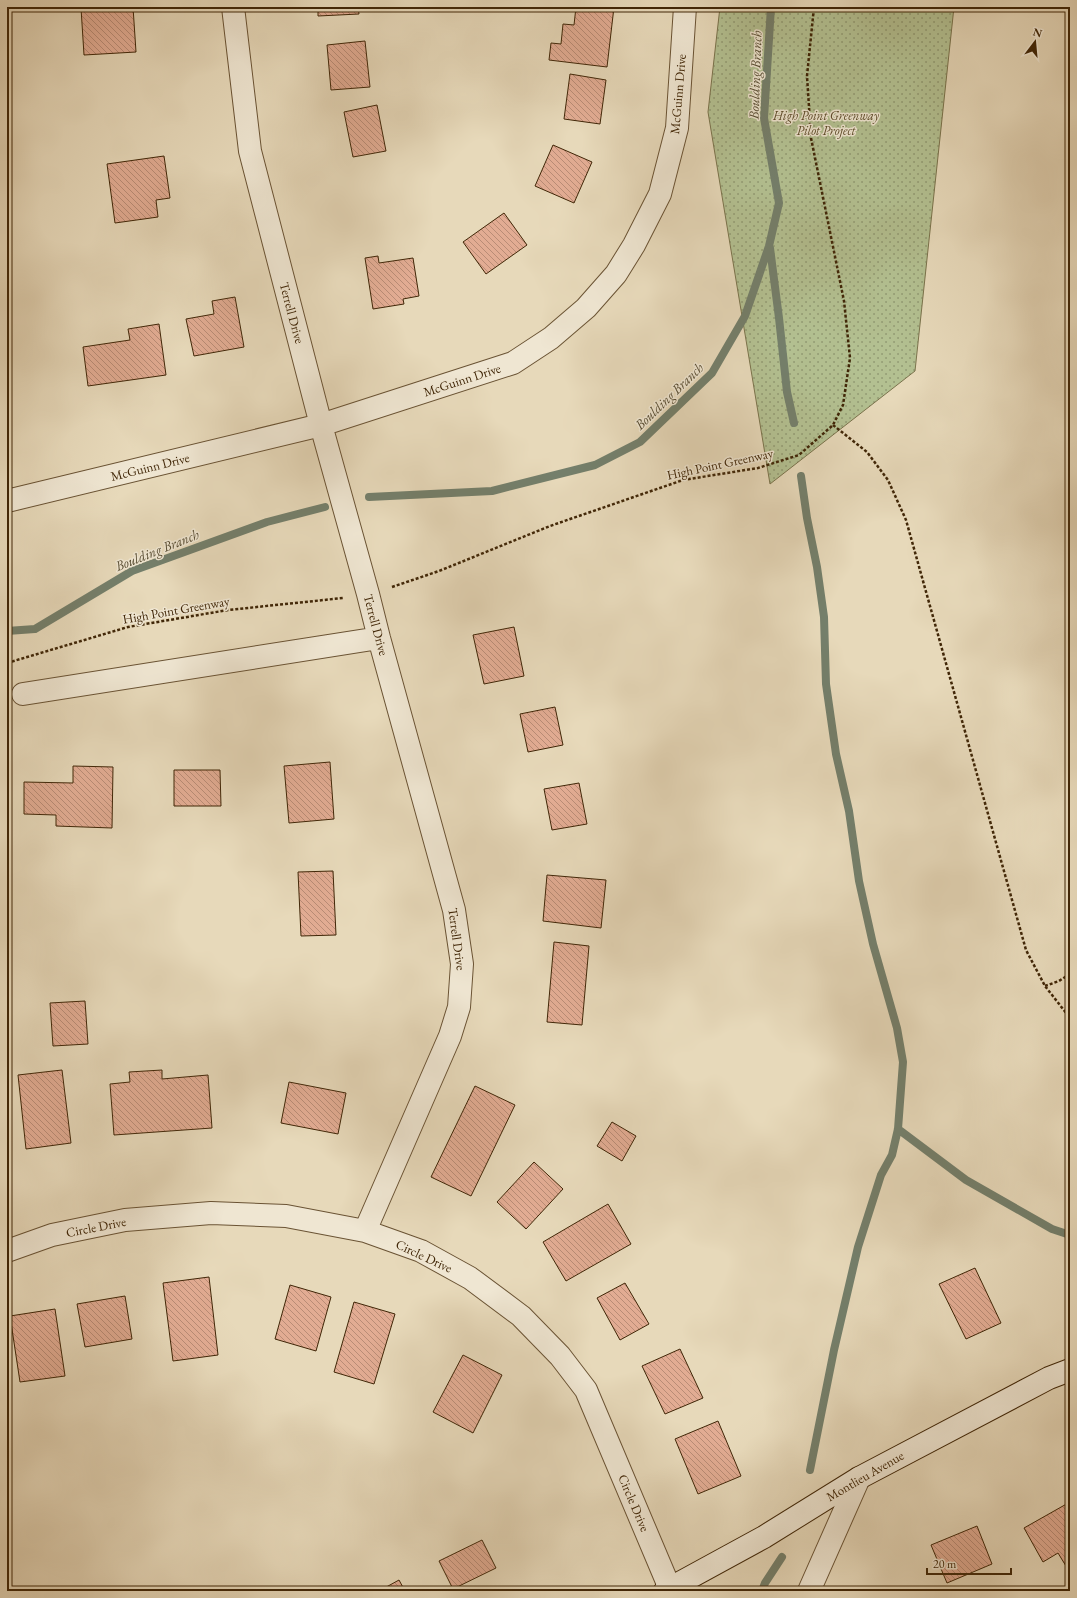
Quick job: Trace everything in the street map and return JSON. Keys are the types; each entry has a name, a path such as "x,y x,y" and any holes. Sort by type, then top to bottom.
{"street":[{"name":"Terrell Drive","path":"233,7 250,151 321,425 454,910 462,964 460,1007 450,1036 365,1231"},
{"name":"McGuinn Drive","path":"7,501 321,425 513,363 551,338 586,308 616,274 634,245 660,194 677,128 685,7"},
{"path":"23,694 379,638"},
{"name":"Circle Drive","path":"7,1251 52,1236 125,1220 211,1213 286,1216 365,1231 421,1251 470,1278 521,1316 560,1356 586,1390 669,1590"},
{"name":"Montlieu Avenue","path":"669,1590 764,1537 859,1478 1049,1378 1070,1370"},
{"path":"809,1591 859,1478"}],"path":[{"name":"High Point Greenway","path":"385,590 439,571 550,526 684,480 758,468 798,456 833,425 843,405 850,358 844,301 812,138 807,76 814,7"},
{"path":"833,425 867,452 888,480 906,520 1026,950 1045,986 1070,1018"},
{"name":"High Point Greenway","path":"7,663 128,627 228,610 347,598"},
{"path":"1045,986 1059,981 1070,974"}],"green space":[{"name":"High Point Greenway Pilot Project","path":"720,7 954,7 915,371 770,484 708,112"}],"building":[{"path":"133,7 136,52 84,55 81,8"},
{"path":"318,7 358,7 359,14 318,16"},
{"path":"576,7 614,7 607,67 549,60 551,43 561,44 563,24 574,25"},
{"path":"365,41 370,87 331,90 327,45"},
{"path":"570,74 606,80 600,124 564,119"},
{"path":"377,105 386,151 353,157 344,112"},
{"path":"553,145 592,162 574,203 535,186"},
{"path":"164,156 170,198 156,200 158,217 115,223 107,164"},
{"path":"504,213 527,245 486,274 463,242"},
{"path":"378,256 379,263 413,258 419,296 403,299 404,304 373,309 365,258"},
{"path":"235,297 244,347 194,356 186,319 214,314 212,301"},
{"path":"159,324 166,375 88,386 83,347 130,340 128,329"},
{"path":"514,627 524,676 484,684 473,635"},
{"path":"555,707 563,745 528,752 520,714"},
{"path":"330,762 334,819 289,823 284,766"},
{"path":"73,766 113,767 112,828 56,826 56,815 24,814 24,782 73,783"},
{"path":"174,770 220,770 221,806 174,806"},
{"path":"579,783 587,824 552,830 544,789"},
{"path":"333,871 336,935 301,936 298,872"},
{"path":"547,875 606,880 601,928 543,921"},
{"path":"554,942 589,946 582,1025 547,1022"},
{"path":"85,1001 88,1044 53,1046 50,1003"},
{"path":"62,1070 71,1143 26,1149 18,1075"},
{"path":"162,1070 162,1079 208,1075 212,1128 114,1135 110,1084 130,1082 129,1072"},
{"path":"289,1082 346,1093 338,1134 281,1123"},
{"path":"475,1086 515,1105 471,1196 431,1177"},
{"path":"612,1122 636,1136 622,1161 597,1146"},
{"path":"534,1162 563,1189 526,1229 497,1202"},
{"path":"608,1204 631,1244 566,1281 543,1242"},
{"path":"975,1268 1001,1323 966,1339 939,1284"},
{"path":"209,1277 218,1355 173,1361 163,1283"},
{"path":"625,1283 649,1324 620,1340 597,1298"},
{"path":"290,1285 331,1297 316,1351 275,1339"},
{"path":"125,1296 132,1339 85,1347 77,1304"},
{"path":"354,1302 395,1314 374,1384 334,1372"},
{"path":"55,1309 65,1376 20,1382 10,1316"},
{"path":"680,1349 703,1398 665,1414 642,1366"},
{"path":"463,1355 502,1375 473,1433 433,1412"},
{"path":"718,1421 741,1476 698,1494 675,1439"},
{"path":"1070,1502 1069,1571 1058,1553 1043,1562 1024,1528"},
{"path":"977,1526 992,1564 947,1583 931,1545"},
{"path":"482,1540 496,1568 453,1589 439,1561"},
{"path":"399,1580 405,1591 379,1591"}],"waterway":[{"name":"Boulding Branch","path":"369,497 492,491 595,465 640,442 712,373 745,316 769,246 779,203 764,118 771,7"},
{"path":"770,248 787,392 794,423"},
{"path":"801,476 824,617 826,684 836,754 849,811 859,881 873,944 897,1028 903,1062 898,1129 892,1155 881,1175 858,1247 834,1350 810,1470"},
{"name":"Boulding Branch","path":"7,631 35,629 132,571 267,522 325,507"},
{"path":"898,1129 966,1180 1052,1229 1070,1235"},
{"path":"762,1591 765,1583 782,1557"}]}
